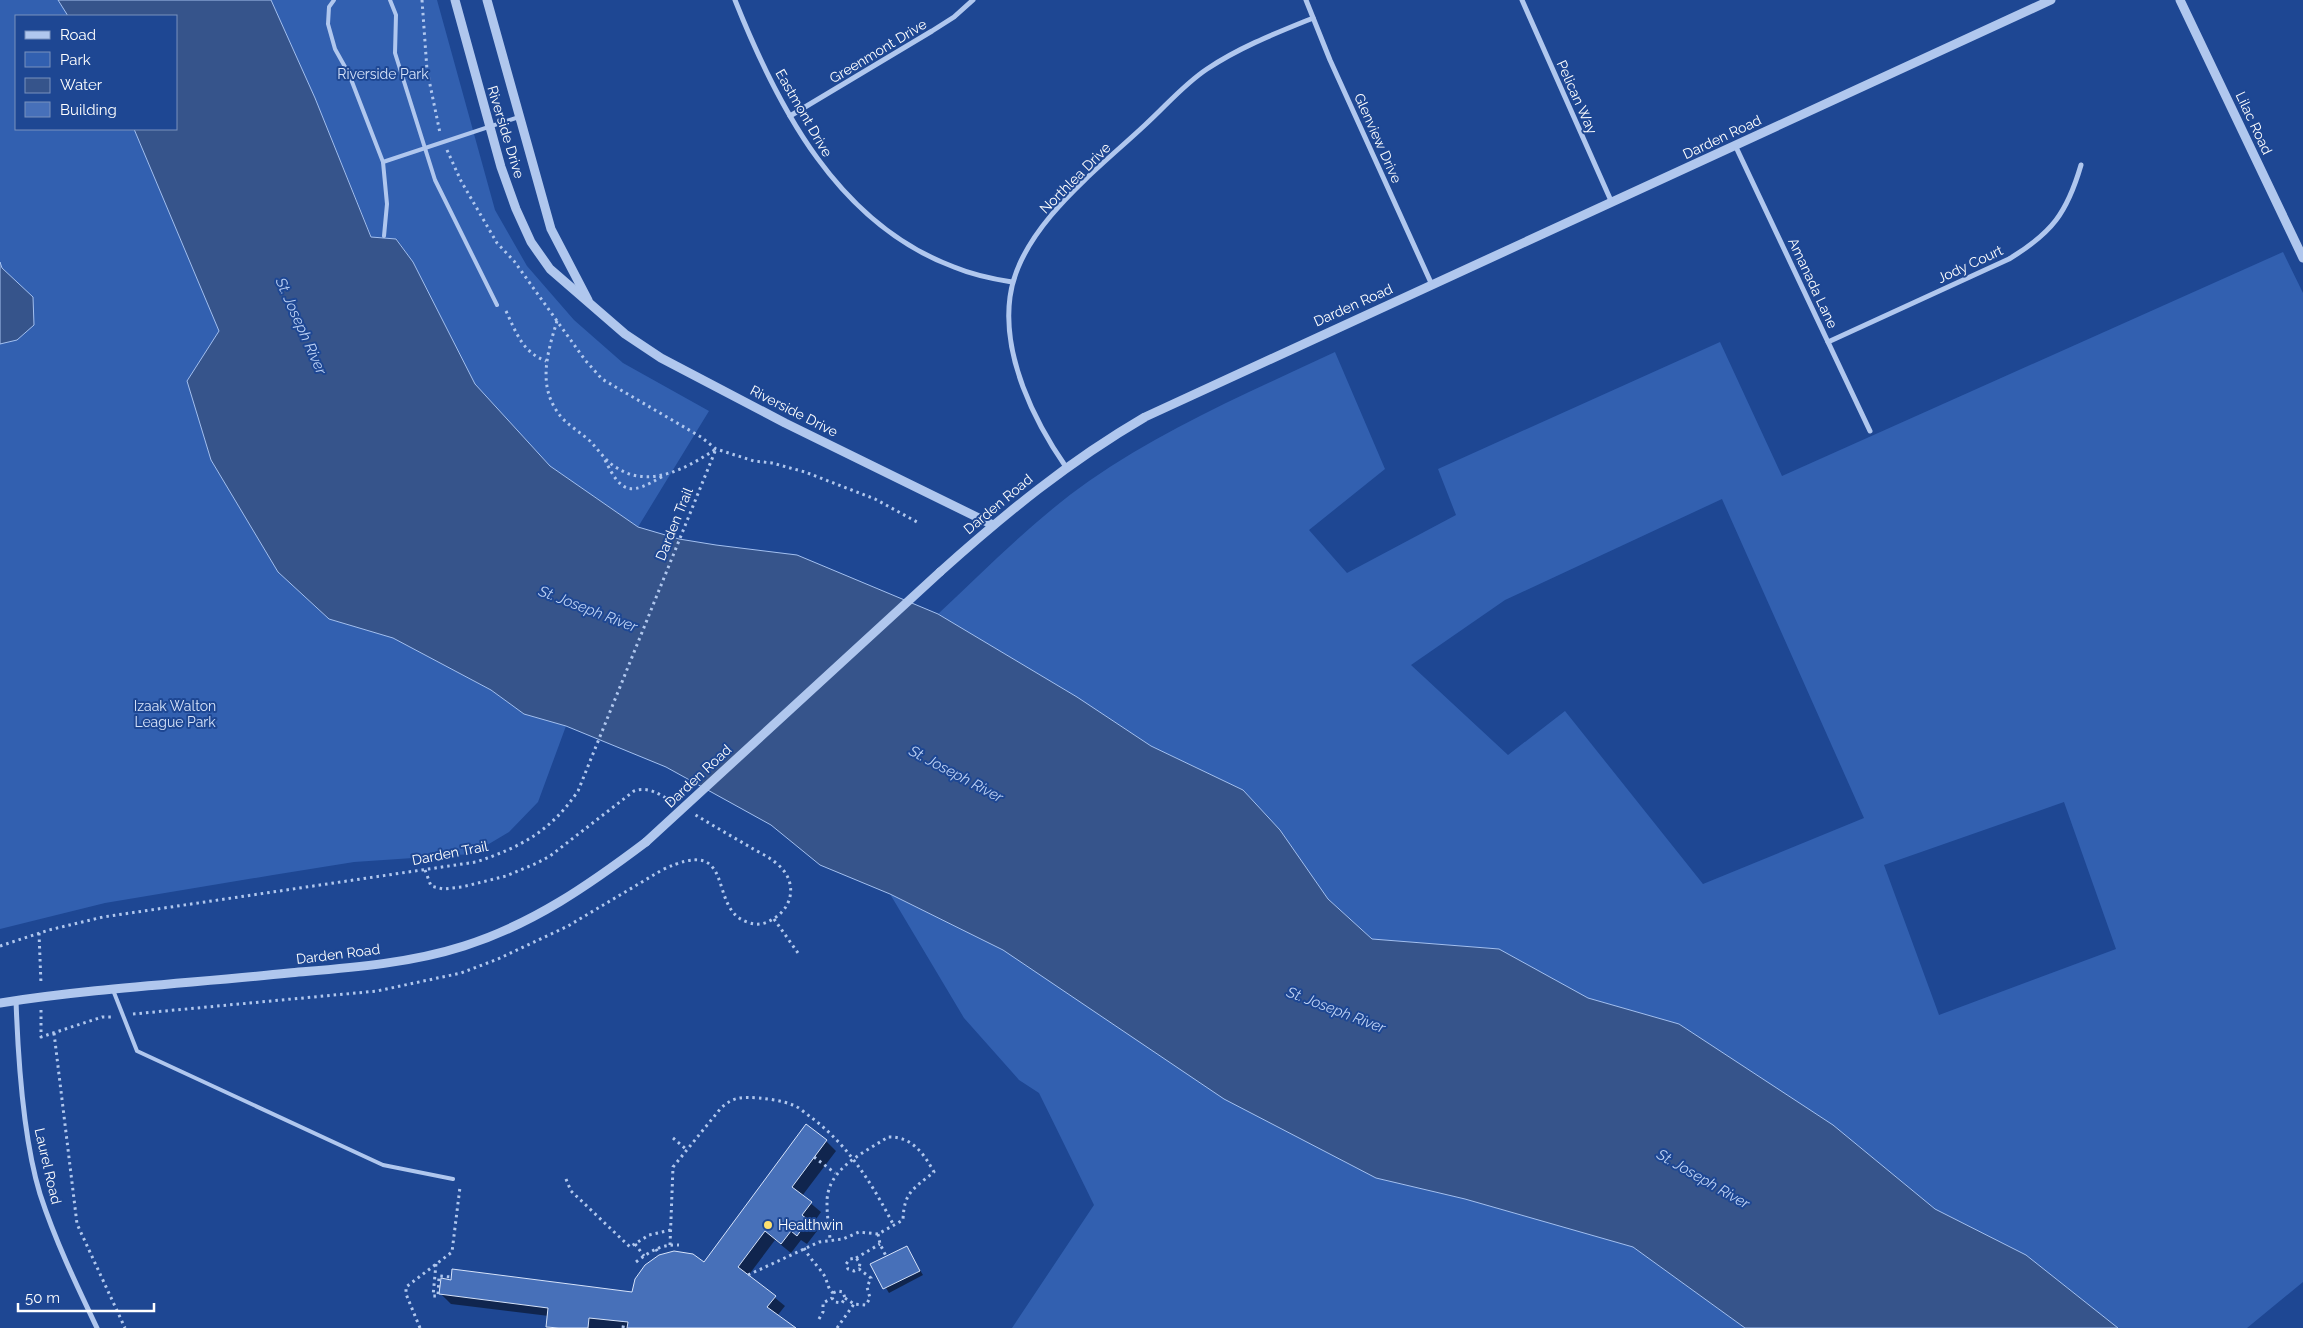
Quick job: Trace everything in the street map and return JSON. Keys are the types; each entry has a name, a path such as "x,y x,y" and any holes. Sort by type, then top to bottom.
{"street":[{"name":"Riverside Drive","path":"454,0 488,126 516,209 531,242 550,269 625,334 661,358 785,423 993,525"},
{"name":"Riverside Drive","path":"487,0 551,229 592,306"},
{"name":"Eastmont Drive","path":"734,0 770,79 790,116 814,156 828,175 851,200 886,230 926,255 954,268 1012,282"},
{"name":"Greenmont Drive","path":"790,116 932,31 954,17 973,0"},
{"name":"Glenview Drive","path":"1306,0 1312,18 1432,285"},
{"name":"Pelican Way","path":"1522,0 1612,203"},
{"name":"Darden Road","path":"0,1003 113,990 357,967 418,957 462,946 498,933 546,910 591,884 646,842 993,525 1097,445 1145,417 2051,0"},
{"name":"Lilac Road","path":"2180,0 2303,258"},
{"name":"Northlea Drive","path":"1066,467 1044,432 1018,368 1009,326 1009,299 1012,282 1022,259 1053,212 1174,96 1205,70 1241,48 1312,18"},
{"name":"Amanada Lane","path":"1735,145 1870,431"},
{"name":"Jody Court","path":"1828,342 2010,259 2035,244 2063,213 2074,190 2081,165"},
{"name":"Laurel Road","path":"16,1000 17,1039 28,1140 40,1193 60,1248 97,1328"}],"lane":[{"path":"334,0 329,7 328,24 335,49 349,74 384,162 387,204 384,236"},
{"path":"390,0 396,15 395,53 435,180 497,305"},
{"path":"384,162 519,117"},
{"path":"113,990 137,1051 383,1165 453,1179"}],"path":[{"path":"497,305 504,308 526,349 546,361"},
{"path":"557,320 546,361 546,378 554,407 564,419 592,443 604,458 614,478 627,489 635,490 644,487 663,475"},
{"name":"Darden Trail","path":"0,946 39,933 103,916 476,862 506,851 537,836 555,820 578,791 716,449 690,465 663,475"},
{"path":"604,458 631,475 643,477 663,475"},
{"path":"774,919 798,952"},
{"path":"39,933 41,976"},
{"path":"54,1033 77,1224 125,1328"},
{"path":"670,1245 673,1167 721,1108 730,1100 739,1097 768,1099 794,1105 829,1131 854,1159 876,1191 894,1226"},
{"path":"748,1275 804,1248 830,1239 843,1239 859,1232 878,1234 903,1220 904,1202 910,1191 934,1172 924,1154 913,1144 897,1136 888,1137 836,1172 829,1186 826,1203 830,1239"},
{"path":"673,1138 687,1150"},
{"path":"814,1157 836,1172"},
{"path":"566,1179 570,1191 630,1247 649,1235 671,1230"},
{"path":"420,1328 406,1294 406,1287 452,1252 461,1180"},
{"path":"878,1234 880,1244 886,1256"},
{"path":"635,1244 644,1256"},
{"path":"859,1269 854,1272 848,1270 846,1264 850,1259 856,1258 880,1244"},
{"path":"636,1262 656,1249 670,1245 679,1246"},
{"path":"804,1248 811,1261 825,1276 828,1289 835,1302 842,1303 845,1298"},
{"path":"656,1249 659,1255"},
{"path":"856,1258 860,1263 859,1269"},
{"path":"436,1264 433,1296 438,1296 440,1276 451,1277"},
{"path":"819,1319 823,1312 823,1303 838,1290 843,1292 845,1298 854,1304 866,1305 870,1298 867,1287 871,1278 859,1269"},
{"path":"837,1328 854,1304"},
{"path":"623,1328 624,1321"}],"green space":[{"name":"Izaak Walton League Park","path":"0,0 58,0 67,15 15,15 15,130 134,130 219,331 187,381 211,460 278,572 329,619 393,638 491,690 524,714 566,726 538,802 509,832 472,854 354,862 105,903 0,929"},
{"name":"Riverside Park","path":"271,0 437,0 495,210 527,266 574,320 623,363 709,411 638,527 550,466 475,384 413,262 397,239 372,238 315,98"},
{"path":"2283,252 2303,293 2303,1282 2247,1328 2118,1328 2026,1255 1935,1209 1833,1125 1679,1024 1588,998 1499,949 1372,939 1328,899 1280,830 1243,790 1151,746 1077,697 938,614 1012,544 1089,481 1178,427 1335,352 1385,469 1309,530 1347,573 1456,515 1438,469 1720,342 1782,476","holes":["1722,499 1864,818 1703,884 1565,711 1508,755 1411,665 1505,600","2064,802 2116,949 1939,1015 1884,865"]},
{"path":"890,894 1003,950 1376,1178 1465,1199 1633,1247 1745,1328 1012,1328 1094,1205 1039,1093 1019,1080 964,1018"}],"water":[{"name":"St. Joseph River","path":"58,0 271,0 315,98 371,237 396,239 413,262 475,384 550,466 638,527 679,539 797,555 938,614 1077,697 1151,746 1243,790 1280,830 1328,899 1372,939 1499,949 1588,998 1679,1024 1833,1125 1935,1209 2026,1255 2118,1328 1745,1328 1633,1247 1465,1199 1376,1178 1224,1099 1003,950 890,894 820,865 771,825 666,767 566,726 524,714 491,690 393,638 329,619 278,572 211,460 187,381 219,331 134,130 178,130 178,15 67,15"},
{"path":"0,262 2,268 33,297 34,325 17,340 0,344"}],"building":[{"name":"Healthwin","path":"806,1124 827,1140 792,1187 812,1202 802,1215 808,1220 797,1236 791,1231 781,1244 765,1231 738,1267 776,1296 767,1307 796,1328 627,1328 628,1322 589,1318 588,1328 546,1327 548,1308 439,1294 441,1278 451,1280 452,1269 632,1292 635,1279 645,1265 659,1255 674,1251 693,1254 704,1262"},
{"path":"907,1246 920,1271 883,1289 870,1264"}],"place":[{"name":"Healthwin","path":"768,1225"}]}
